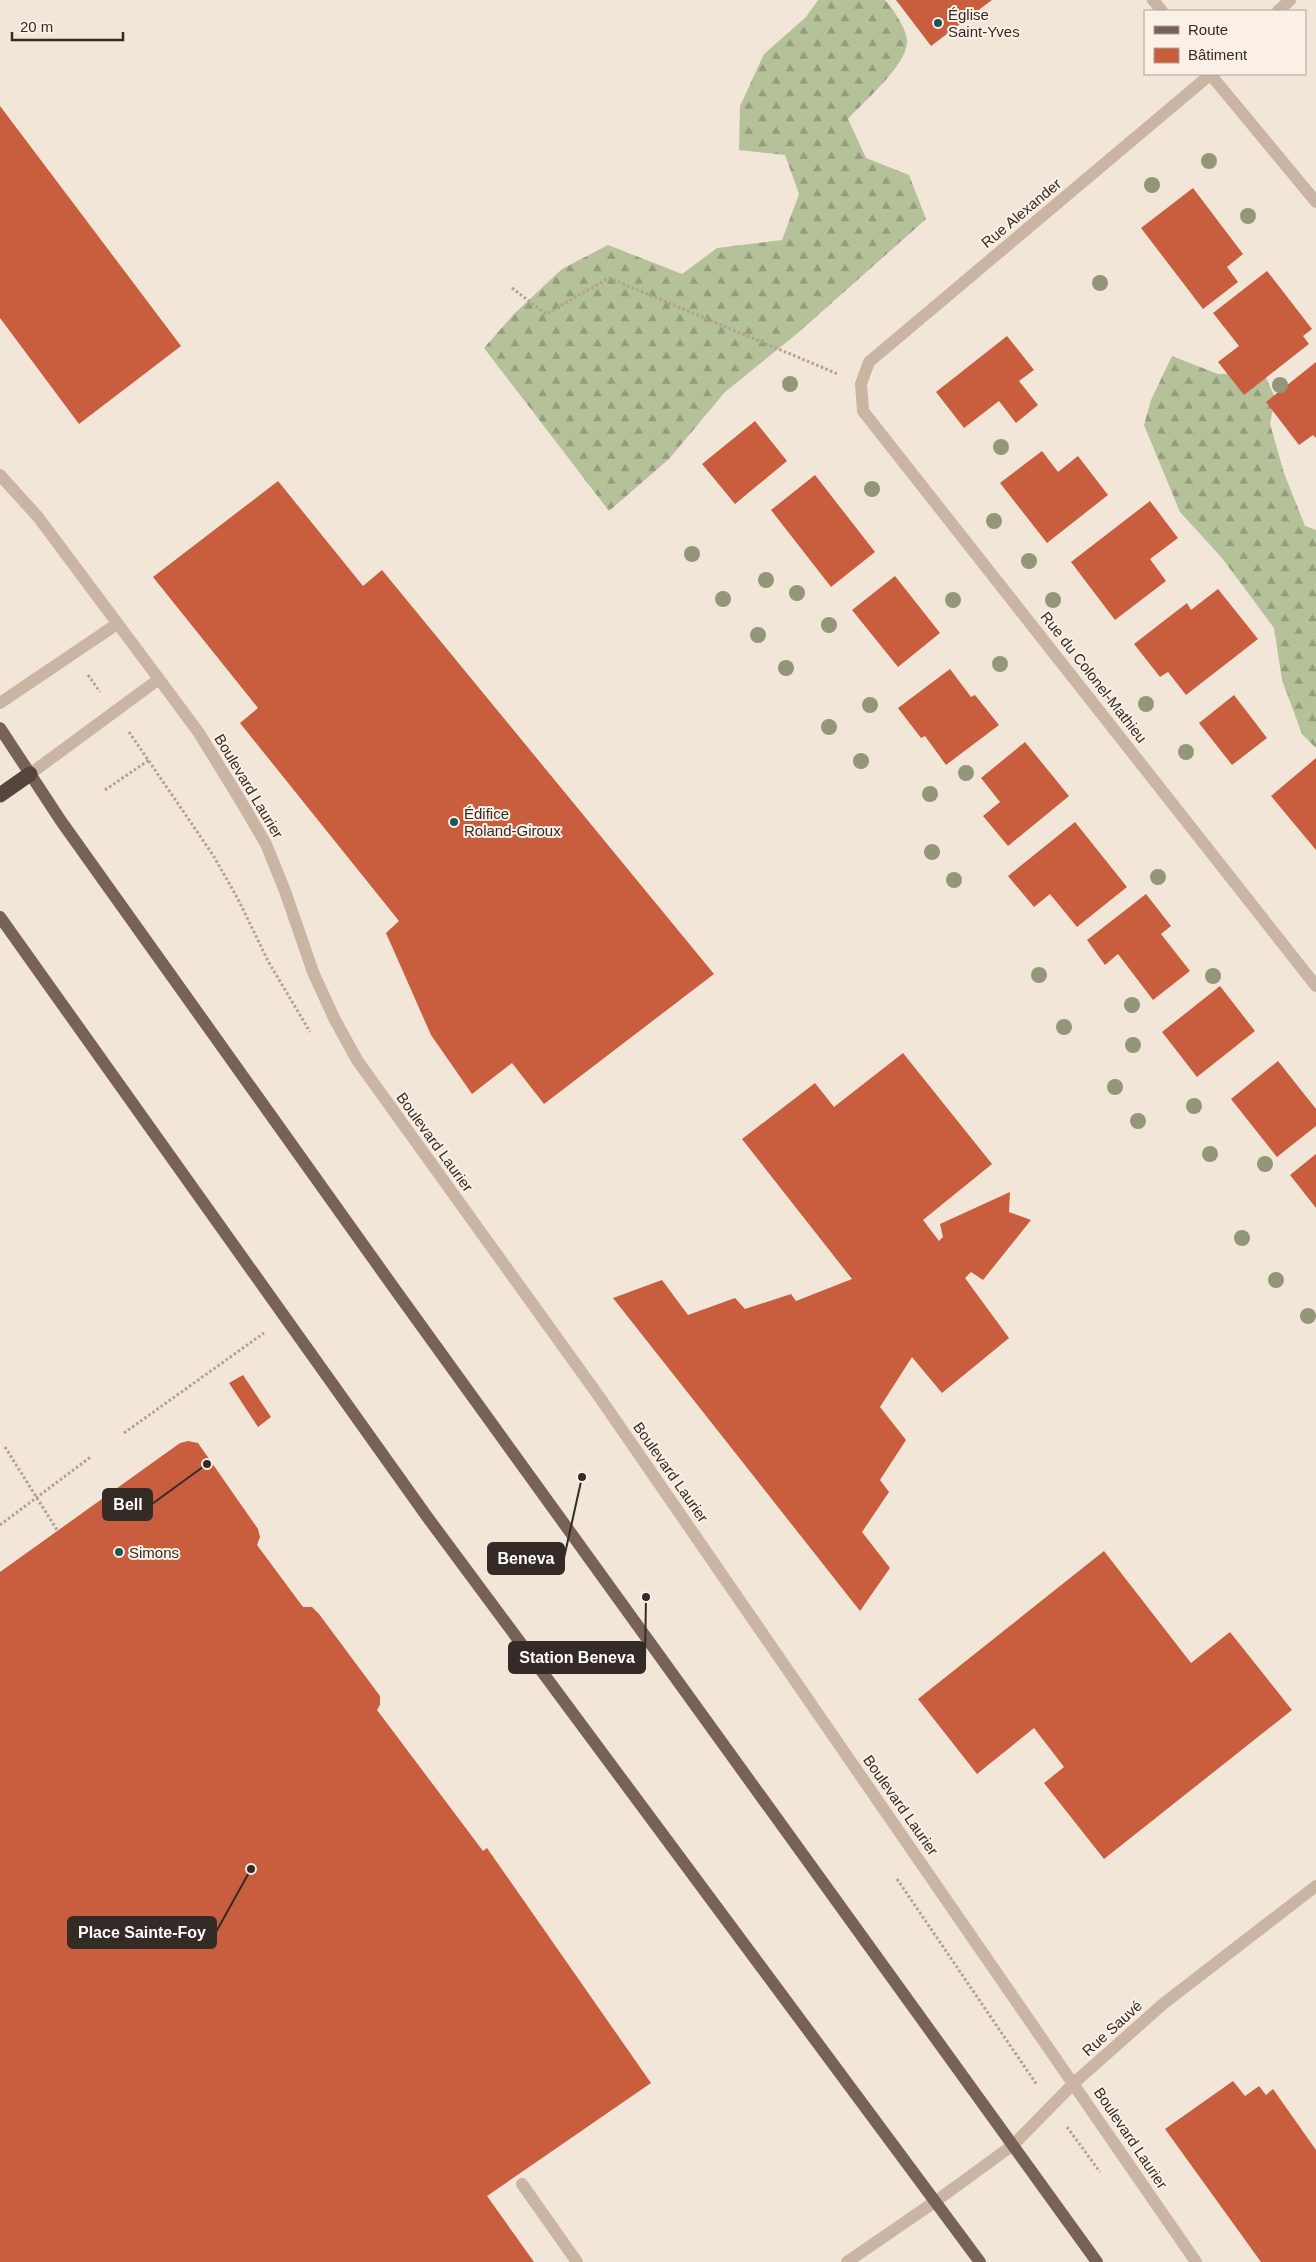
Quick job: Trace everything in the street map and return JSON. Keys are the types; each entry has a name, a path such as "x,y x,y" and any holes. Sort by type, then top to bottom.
{"highway":[{"path":"0,795 30,774"}],"main road":[{"path":"0,728 62,821 388,1280 1097,2262"},
{"path":"0,916 433,1526 980,2262"}],"street":[{"path":"1153,0 1161,10"},
{"path":"1279,10 1290,0"},
{"name":"Rue Alexander","path":"861,384 869,362 1210,75"},
{"path":"1212,75 1316,202"},
{"name":"Rue du Colonel-Mathieu","path":"861,384 863,411 1316,986"},
{"name":"Boulevard Laurier","path":"0,475 38,517 199,733 266,844 314,972 334,1018 357,1060 598,1395 1196,2262"},
{"path":"0,703 117,624"},
{"path":"30,774 159,679"},
{"name":"Rue Sauvé","path":"847,2262 1013,2146 1074,2083 1163,2004 1316,1886"},
{"path":"522,2184 577,2262"}],"path":[{"path":"512,288 546,314 608,278 861,384"},
{"path":"105,790 149,760"},
{"path":"124,1433 285,1318"},
{"path":"5,1447 57,1530"},
{"path":"0,1525 36,1496 92,1456"}],"green space":[{"path":"818,0 885,0 902,24 907,40 906,50 901,60 884,82 848,119 866,158 909,175 926,219 799,332 725,392 669,459 609,511 484,348 513,315 562,269 608,245 682,274 717,248 782,240 799,194 785,155 739,150 740,106 764,54 806,17"},
{"path":"1172,356 1218,374 1264,373 1275,398 1270,424 1284,473 1305,526 1316,530 1316,748 1302,734 1282,680 1274,628 1222,558 1180,512 1144,425 1151,400"}],"building":[{"name":"Église Saint-Yves","path":"896,0 992,0 931,46"},
{"path":"0,106 181,346 79,424 0,318"},
{"path":"1193,188 1243,254 1227,267 1238,282 1203,309 1141,228"},
{"path":"1267,271 1312,329 1303,336 1309,344 1244,395 1218,362 1239,346 1213,313"},
{"path":"1007,336 1034,370 1019,381 1038,405 1016,423 999,401 964,428 936,392"},
{"path":"1316,362 1316,438 1313,435 1299,445 1266,402"},
{"path":"755,421 787,461 735,504 702,464"},
{"path":"1042,451 1058,472 1078,456 1108,495 1047,543 1000,483"},
{"path":"815,475 875,552 831,587 771,510"},
{"name":"Édifice Roland-Giroux","path":"278,481 363,586 382,570 714,974 544,1104 512,1063 472,1094 431,1035 386,933 399,921 240,723 258,708 153,577"},
{"path":"1150,501 1178,538 1150,559 1166,581 1115,620 1071,562"},
{"path":"895,576 940,633 898,667 852,610"},
{"path":"1218,589 1258,639 1186,695 1168,672 1160,677 1134,644 1187,603 1191,610"},
{"path":"950,669 971,697 975,695 999,725 946,765 925,736 921,738 898,708"},
{"path":"1234,695 1267,738 1232,765 1199,723"},
{"path":"1025,742 1069,796 1008,846 983,816 1000,802 981,778"},
{"path":"1316,758 1316,850 1271,796"},
{"path":"1075,822 1127,887 1077,927 1050,894 1034,907 1008,876"},
{"path":"1146,894 1171,926 1161,934 1190,971 1153,1000 1118,954 1105,965 1087,940"},
{"path":"1220,986 1255,1031 1197,1077 1162,1032"},
{"path":"903,1053 992,1164 923,1220 939,1241 943,1237 940,1224 1010,1192 1009,1212 1031,1220 983,1280 971,1272 965,1278 1009,1338 942,1393 912,1357 880,1407 906,1440 880,1480 889,1492 862,1532 890,1568 860,1611 613,1298 662,1280 688,1315 735,1298 745,1309 791,1294 796,1301 852,1279 742,1139 815,1083 834,1107"},
{"path":"1278,1061 1316,1109 1316,1126 1277,1157 1231,1099"},
{"path":"1316,1154 1316,1208 1290,1175"},
{"path":"243,1375 271,1417 258,1427 229,1383"},
{"path":"188,1441 198,1443 258,1529 260,1537 257,1545 303,1607 312,1607 319,1614 380,1696 380,1705 377,1710 483,1851 487,1848 651,2083 487,2196 534,2262 0,2262 0,1572 180,1443"},
{"path":"1104,1551 1191,1663 1230,1632 1292,1710 1104,1859 1044,1783 1064,1767 1034,1728 977,1774 918,1699"},
{"path":"1233,2081 1245,2096 1259,2086 1266,2095 1273,2089 1316,2150 1316,2262 1261,2262 1165,2129"}],"place":[{"name":"Église Saint-Yves","path":"938,23"},
{"name":"Édifice Roland-Giroux","path":"454,822"},
{"name":"Bell","path":"207,1464"},
{"name":"Beneva","path":"582,1477"},
{"name":"Simons","path":"119,1552"},
{"name":"Station Beneva","path":"646,1597"},
{"name":"Place Sainte-Foy","path":"251,1869"}]}
